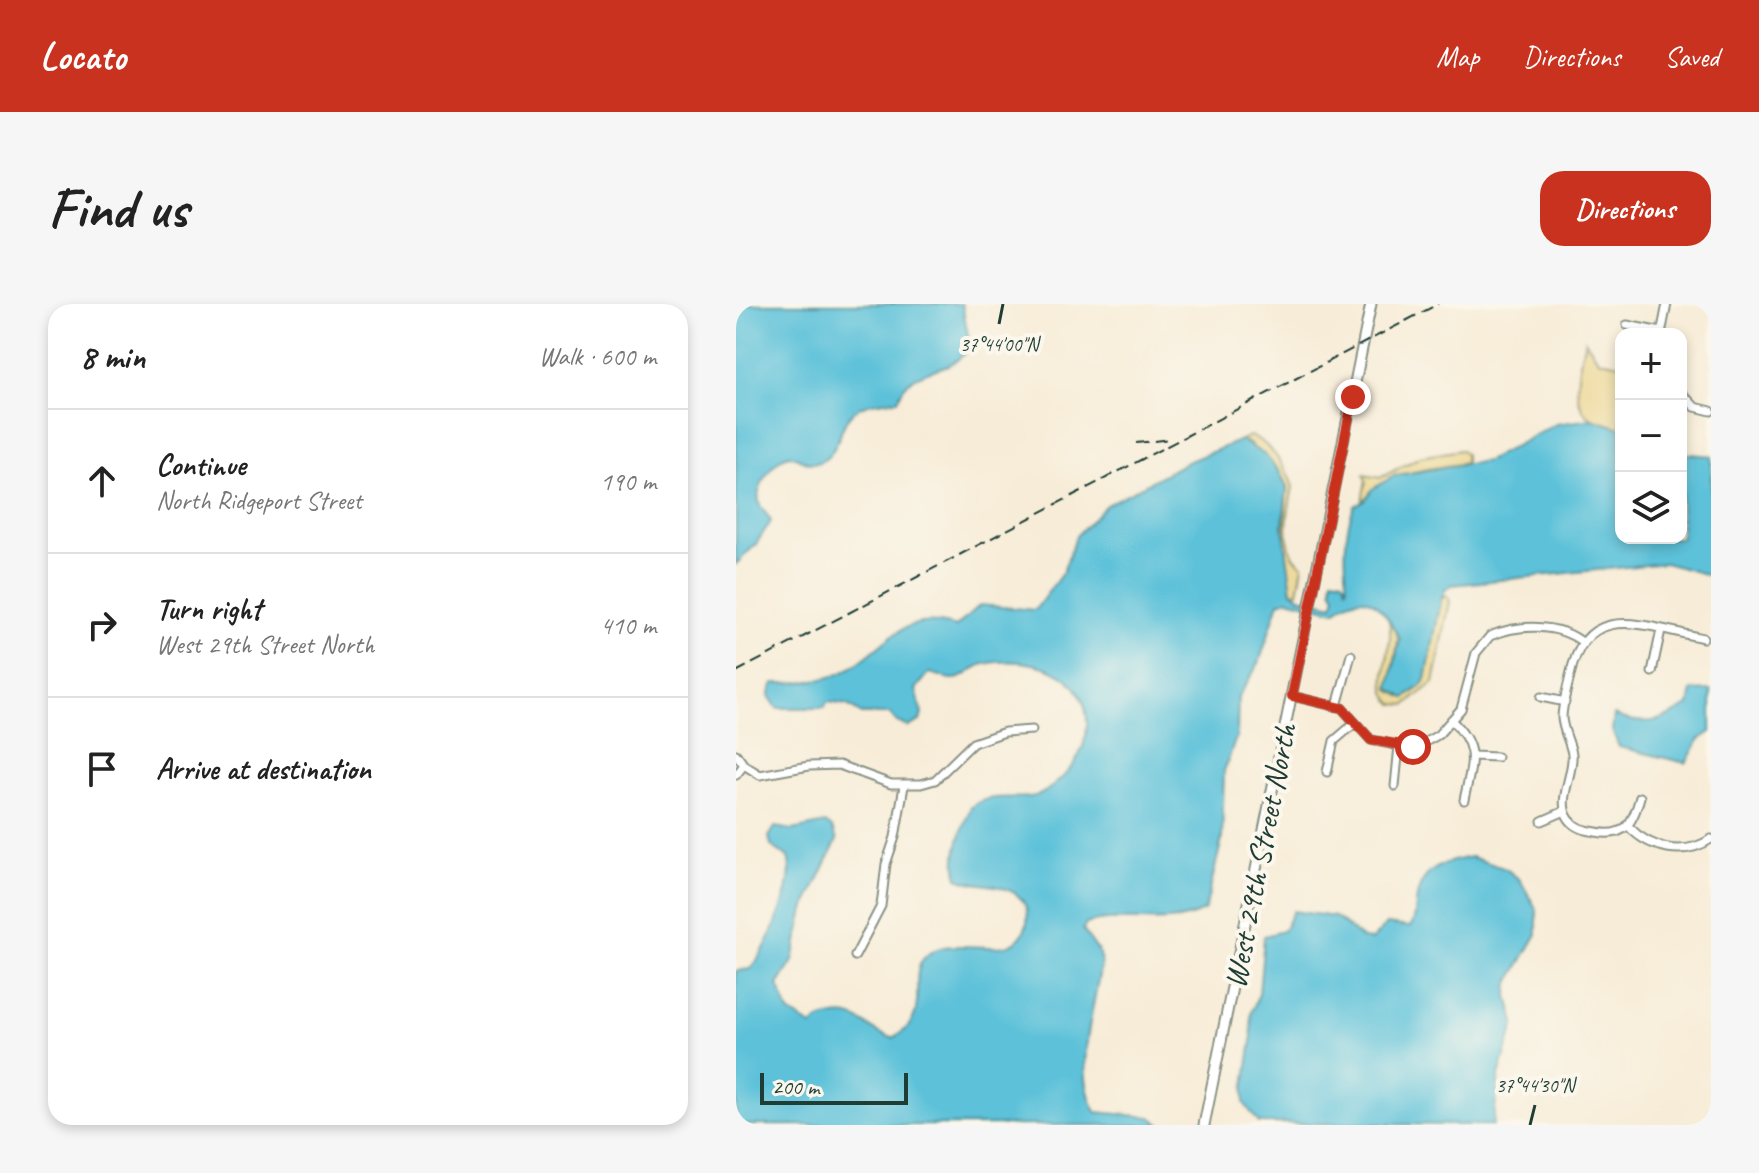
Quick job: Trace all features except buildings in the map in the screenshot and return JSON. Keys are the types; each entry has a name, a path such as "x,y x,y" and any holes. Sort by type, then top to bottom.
{"main road":[{"name":"West 29th Street North","path":"1204,1125 1371,304"}],"street":[{"path":"1662,328 1667,304"},
{"path":"1627,325 1640,328"},
{"path":"1687,398 1695,407 1711,411"},
{"path":"1640,797 1629,827 1613,835 1575,826 1565,811 1572,759 1562,719 1574,658 1582,642 1593,631 1613,623 1703,638"},
{"path":"1292,696 1337,706 1367,738 1399,746 1427,742 1451,720 1466,699 1478,648 1490,636 1548,627 1563,630 1582,642"},
{"path":"1652,672 1661,630"},
{"path":"1337,706 1351,655"},
{"path":"1541,697 1565,702"},
{"path":"1451,720 1467,737 1472,756 1464,800"},
{"path":"1327,772 1334,741 1355,723"},
{"path":"736,754 744,765 760,775 809,766 839,765 904,786 935,780 973,743 1005,732 1032,730"},
{"path":"1395,786 1399,746"},
{"path":"1472,756 1497,757"},
{"path":"736,775 744,765"},
{"path":"855,956 881,906 886,864 895,837 904,786"},
{"path":"1542,821 1565,811"},
{"path":"1629,827 1646,842 1675,849 1693,848 1711,839"}],"sand":[{"path":"1585,340 1599,360 1615,363 1615,426 1591,418 1584,411 1578,392"},
{"path":"1250,436 1277,457 1293,487 1287,529 1291,550 1303,565 1298,592 1292,591 1284,547 1286,494 1251,444 1241,440"},
{"path":"1460,450 1465,454 1465,463 1397,477 1362,501 1364,475 1380,478 1420,457"},
{"path":"1446,595 1450,601 1434,683 1406,705 1394,704 1385,688 1389,621 1395,626 1398,642 1391,691 1405,698 1423,685 1426,679 1441,600"}],"water":[{"path":"736,304 962,304 970,345 953,362 912,380 898,400 860,407 846,421 827,458 812,463 788,455 782,458 766,476 759,491 761,507 771,521 756,544 736,564"},
{"path":"1592,419 1615,426 1615,544 1687,544 1687,454 1711,456 1711,576 1665,563 1452,585 1445,590 1441,600 1426,679 1423,685 1405,698 1389,688 1400,639 1374,604 1357,599 1335,611 1288,599 1279,602 1259,663 1238,697 1237,735 1224,771 1222,839 1205,910 1175,919 1101,921 1086,924 1083,930 1098,951 1101,962 1085,1058 1089,1095 1096,1112 1151,1117 1161,1125 736,1125 736,971 751,969 773,931 785,898 790,868 788,857 771,846 769,837 775,827 793,830 825,823 832,828 837,840 804,910 793,961 778,985 789,1012 812,1026 825,1018 852,1017 893,1038 906,1029 913,1019 917,976 925,957 936,949 951,946 998,947 1011,944 1021,936 1027,922 1026,907 1017,895 1003,888 958,878 957,851 971,807 989,799 1028,797 1046,791 1074,763 1083,745 1087,726 1085,707 1078,691 1067,679 1037,665 1020,662 984,664 957,679 929,673 916,689 922,714 920,721 908,727 890,714 862,714 847,705 828,702 824,708 777,708 769,696 774,683 811,681 839,674 908,627 937,623 956,627 980,605 1035,610 1063,572 1076,536 1106,505 1187,462 1241,440 1265,455 1279,471 1287,487 1283,525 1292,591 1300,597 1333,605 1336,596 1332,589 1333,578 1343,580 1347,589 1345,557 1350,517 1354,506 1365,500 1372,489 1396,475 1487,461 1556,424"},
{"path":"1711,690 1711,732 1699,740 1686,763 1619,747 1612,730 1614,715 1643,722 1662,719 1689,705 1692,691"},
{"path":"1471,857 1506,869 1520,880 1537,910 1537,934 1509,983 1508,996 1515,1023 1499,1076 1493,1125 1259,1123 1244,1103 1244,1091 1252,1041 1251,1013 1259,994 1264,936 1283,931 1293,911 1335,917 1363,939 1372,940 1387,924 1410,927 1418,892 1427,875 1442,865"}],"railway":[{"path":"736,672 1438,304"},
{"path":"1136,443 1171,439"}],"route":[{"path":"1353,397 1292,696 1342,708 1362,734 1371,740 1413,747"}]}
